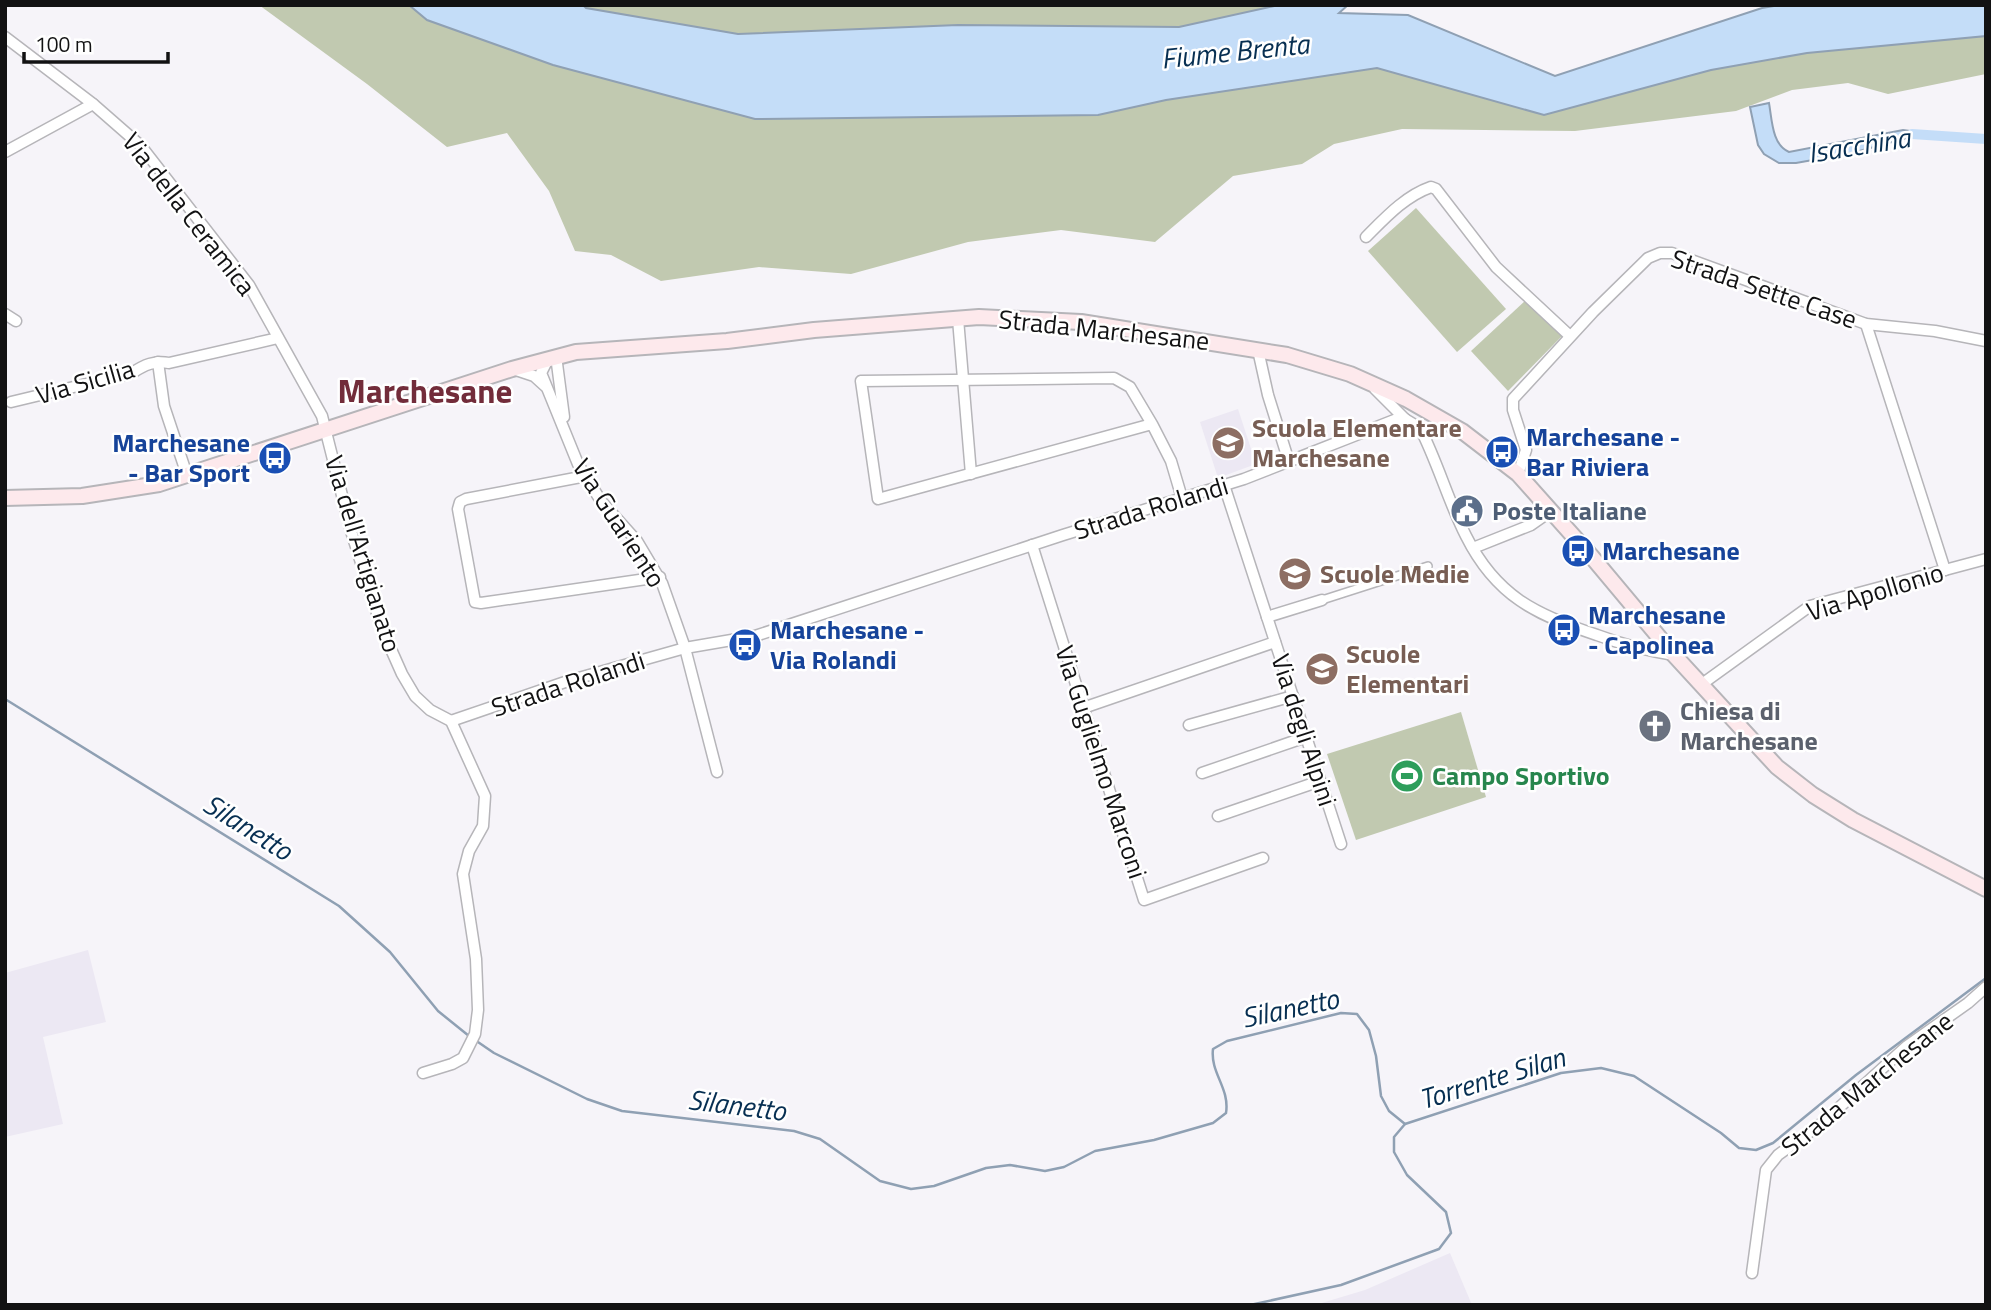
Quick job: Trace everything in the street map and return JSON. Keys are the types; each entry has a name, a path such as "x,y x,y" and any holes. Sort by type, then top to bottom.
{"main road":[{"name":"Strada Marchesane","path":"5,498 82,496 159,484 512,369 576,352 727,341 814,330 958,318 1028,318 1082,322 1287,355 1367,382 1406,399 1462,431 1518,474 1674,655 1777,767 1813,795 1853,820 1986,889"}],"street":[{"name":"Via della Ceramica","path":"5,37 93,104 141,146 248,285 321,412 326,430"},
{"path":"5,139 10,149 93,104"},
{"path":"1366,237 1394,209 1431,187 1496,267 1570,336"},
{"name":"Strada Sette Case","path":"1518,474 1526,450 1513,410 1513,399 1570,336 1648,258 1660,253 1672,253 1866,324 1935,331 1986,341"},
{"path":"5,314 16,321"},
{"path":"958,318 971,474"},
{"path":"1866,324 1945,570"},
{"name":"Via Sicilia","path":"11,402 132,373 143,365 169,363 278,338"},
{"path":"1258,350 1268,395 1289,462"},
{"name":"Via Guariento","path":"552,357 541,373 567,439 601,501 637,541 660,577 685,648"},
{"name":"Via Guariento","path":"552,357 567,439"},
{"name":"Via Sicilia","path":"158,362 164,406 187,475"},
{"path":"512,369 534,376 548,389"},
{"path":"1152,424 878,499 861,381 1114,378 1130,387 1152,424 1171,461 1182,498"},
{"path":"1367,382 1405,419 1420,428 1466,536 1490,574 1509,593 1535,612 1613,641 1674,655"},
{"name":"Strada Rolandi","path":"451,722 568,681 685,648 755,636 1224,485 1397,419 1405,419"},
{"name":"Via dell'Artigianato","path":"326,430 351,531 382,629 415,696 430,710 451,722"},
{"path":"586,476 460,502 458,509 475,602 660,577"},
{"name":"Via degli Alpini","path":"1224,485 1341,844"},
{"path":"1474,548 1531,525 1551,510"},
{"name":"Via Guglielmo Marconi","path":"1032,545 1144,900 1263,858"},
{"name":"Via Apollonio","path":"1702,684 1810,606 1986,559"},
{"path":"1267,617 1428,566"},
{"path":"1083,708 1275,642"},
{"path":"685,648 717,772"},
{"path":"1189,725 1293,696"},
{"path":"423,1073 463,1058 473,1039 478,1010 476,959 463,874 469,850 483,826 485,796 451,722"},
{"path":"1202,773 1306,737"},
{"path":"1218,816 1320,781"},
{"name":"Strada Marchesane","path":"1752,1273 1766,1170 1778,1155 1822,1123 1907,1046 1986,987"}],"shaded area":[{"name":"Scuola Elementare Marchesane","path":"1238,409 1256,464 1218,478 1200,422"},
{"path":"88,950 106,1022 43,1037 63,1124 5,1137 5,973"},
{"path":"1450,1253 1472,1305 1315,1305 1365,1290"}],"green space":[{"path":"259,5 409,5 427,20 553,65 755,119 1098,115 1166,100 1377,68 1544,115 1711,70 1846,49 1843,5 1986,5 1986,74 1888,94 1848,83 1792,90 1736,111 1575,131 1402,129 1334,144 1302,164 1233,176 1155,242 1061,230 968,242 851,274 759,267 661,281 611,255 575,251 549,191 507,133 447,147"},
{"path":"583,5 1279,5 1179,27 958,25 738,34 586,8"},
{"path":"1416,208 1506,309 1457,352 1368,251"},
{"path":"1526,300 1562,336 1508,391 1471,351"},
{"name":"Campo Sportivo","path":"1461,712 1486,797 1356,840 1327,754"}],"water":[{"name":"Fiume Brenta","path":"409,5 583,5 586,8 738,34 958,25 1179,27 1279,5 1348,5 1339,13 1408,15 1555,76 1762,8 1780,5 1986,5 1986,36 1807,53 1711,70 1544,115 1377,68 1166,100 1098,115 755,119 553,65 427,20"},
{"path":"1769,103 1776,138 1783,149 1789,152 1903,130 1925,133 1852,153 1796,163 1779,163 1764,154 1758,145 1750,107"}],"waterway":[{"name":"Isacchina","path":"1912,134 1986,139"},
{"name":"Silanetto","path":"5,699 339,906 390,952 438,1011 469,1036"},
{"name":"Torrente Silan","path":"1250,1305 1341,1285 1439,1249 1451,1233 1446,1212 1407,1175 1394,1152 1394,1137 1405,1124 1561,1073 1601,1068 1634,1076 1721,1133 1739,1148 1756,1150 1773,1143 1856,1075 1986,978"},
{"name":"Silanetto","path":"475,1040 494,1053 587,1099 622,1111 794,1131 820,1139 880,1181 911,1189 934,1186 986,1168 1010,1165 1045,1171 1064,1167 1095,1151 1154,1140 1213,1123 1226,1113 1225,1096 1214,1066 1213,1049 1227,1041 1341,1013 1357,1014 1369,1030 1376,1056 1381,1096 1389,1111 1405,1124"}],"place":[{"name":"Scuola Elementare Marchesane","path":"1228,443"},
{"name":"Marchesane - Bar Riviera","path":"1502,452"},
{"name":"Marchesane - Bar Sport","path":"275,458"},
{"name":"Poste Italiane","path":"1467,511"},
{"name":"Marchesane","path":"1578,551"},
{"name":"Scuole Medie","path":"1295,574"},
{"name":"Marchesane - Capolinea","path":"1564,630"},
{"name":"Marchesane - Via Rolandi","path":"745,645"},
{"name":"Scuole Elementari","path":"1322,669"},
{"name":"Chiesa di Marchesane","path":"1655,726"},
{"name":"Campo Sportivo","path":"1407,776"}],"district":[{"name":"Marchesane","path":"425,391"}]}
